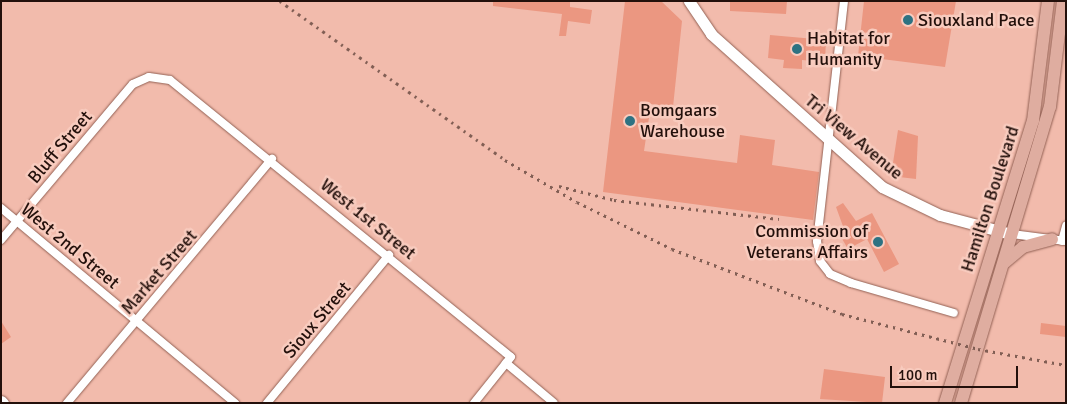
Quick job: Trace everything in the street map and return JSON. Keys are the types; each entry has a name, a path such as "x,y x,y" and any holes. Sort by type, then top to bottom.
{"main road":[{"name":"Hamilton Boulevard","path":"945,403 1033,121 1048,1"},
{"name":"Hamilton Boulevard","path":"961,403 1004,263 1054,86 1063,1"},
{"path":"1004,263 1023,247 1060,240"}],"street":[{"name":"Tri View Avenue","path":"689,1 711,34 828,142 882,187 908,202 999,233 1060,240"},
{"path":"844,1 817,241 820,261 830,274 851,283 954,313"},
{"name":"West 1st Street","path":"144,78 179,84 511,357 506,363 554,403"},
{"name":"Bluff Street","path":"1,240 133,84 144,78"},
{"name":"Market Street","path":"67,403 272,160"},
{"name":"West 2nd Street","path":"1,208 235,403"},
{"path":"1060,240 1066,226"},
{"name":"Sioux Street","path":"267,403 389,255"},
{"path":"474,403 506,363"}],"building":[{"path":"493,1 570,1 570,7 592,10 590,24 568,21 566,36 559,36 562,14 493,6"},
{"name":"Bomgaars Warehouse","path":"625,1 661,1 682,21 673,107 651,104 644,151 737,163 740,135 775,140 772,165 819,172 813,220 603,192"},
{"path":"730,1 787,1 786,14 730,11"},
{"name":"Siouxland Pace","path":"864,1 956,1 945,67 858,56"},
{"name":"Habitat for Humanity","path":"770,35 826,40 825,62 802,60 802,69 783,68 784,60 768,58"},
{"path":"898,130 918,136 916,179 891,176"},
{"path":"843,203 856,221 872,213 899,264 884,272 867,239 848,249 838,232 844,229 836,207"},
{"path":"1,321 11,337 1,344"},
{"path":"1041,323 1066,326 1066,337 1040,334"},
{"path":"824,369 885,377 882,403 820,399"}],"railway":[{"path":"280,1 505,160 577,202 672,249 842,314 978,349 1066,365"},
{"path":"559,186 614,200 779,219"}],"place":[{"name":"Siouxland Pace","path":"908,20"},
{"name":"Habitat for Humanity","path":"797,49"},
{"name":"Bomgaars Warehouse","path":"630,121"},
{"name":"Commission of Veterans Affairs","path":"878,242"}]}
